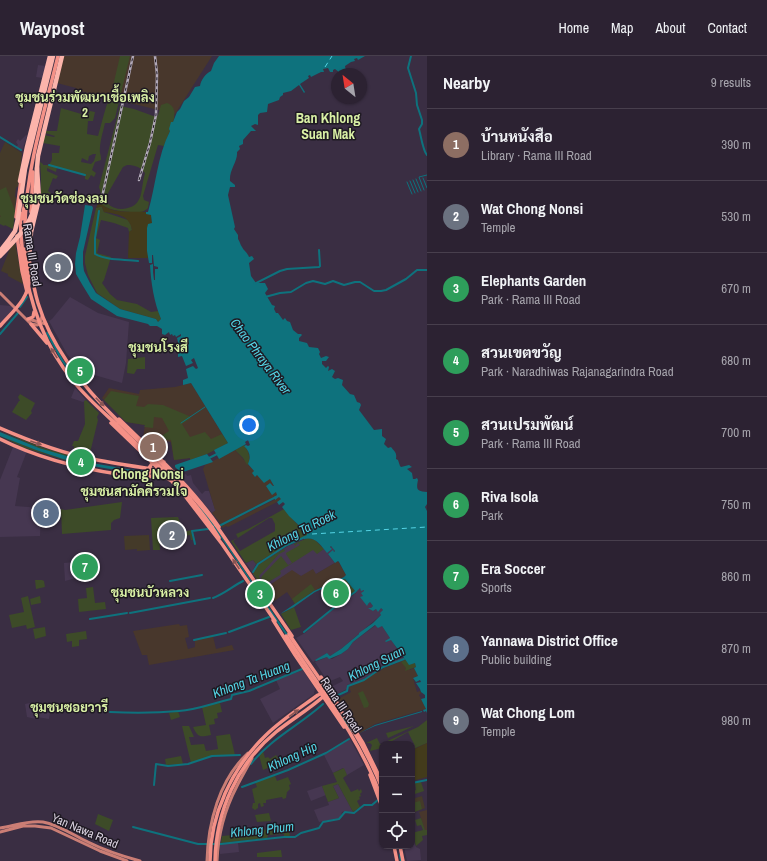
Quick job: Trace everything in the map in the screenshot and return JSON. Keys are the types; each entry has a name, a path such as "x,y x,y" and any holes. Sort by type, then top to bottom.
{"highway":[{"path":"20,181 27,147 41,96 56,56"},
{"path":"0,256 20,235 30,219 35,202 40,144 56,56"},
{"path":"0,252 15,230 25,169 56,56"},
{"path":"29,260 30,232 39,199 37,168"}],"main road":[{"name":"Rama III Road","path":"56,56 25,174 20,214 26,242 24,249 29,260 32,280 46,324 64,356 86,387 174,472 209,513 279,617 319,682 318,689 322,695 364,744 380,777"},
{"name":"Rama III Road","path":"23,228 34,158 56,56"},
{"name":"Rama III Road","path":"25,174 20,181 16,231 24,282 48,343 71,379 113,424 177,487 222,544 360,741 379,782"},
{"name":"Rama III Road","path":"29,186 24,249 27,282 35,313"},
{"path":"26,242 29,186"},
{"path":"18,200 22,196"},
{"path":"0,252 11,240 16,231 20,214"},
{"path":"0,326 22,301 28,290 29,275 24,249 23,228"},
{"path":"20,260 24,249"},
{"path":"27,282 30,283 32,280"},
{"path":"0,293 27,319 48,343"},
{"path":"27,319 33,317 35,313"},
{"path":"40,323 42,315"},
{"path":"27,319 46,324"},
{"path":"31,324 38,325 40,323"},
{"name":"Rama III Road","path":"109,410 117,423"},
{"name":"Rama III Road","path":"105,415 117,423 177,484 227,540"},
{"path":"0,428 32,442 72,454 112,463 174,472"},
{"path":"0,439 36,453 73,464 111,473 160,477 170,480"},
{"path":"148,477 150,471 149,468 152,465 152,462 156,461 158,456"},
{"path":"148,477 157,474 164,468 164,462"},
{"path":"177,487 178,483 183,482"},
{"name":"Rama III Road","path":"214,526 222,544"},
{"name":"Rama III Road","path":"279,617 287,635 355,741 366,762 379,797"},
{"name":"Rama III Road","path":"274,620 278,628 319,682 330,690 379,798"},
{"path":"315,698 318,689"},
{"path":"208,861 219,810 224,795 235,775 274,728 315,698 330,690"},
{"path":"208,861 208,844 216,808 224,787 238,765 277,732 316,703 322,695"},
{"path":"316,703 324,702 330,706"},
{"path":"216,861 218,843 230,799 254,751"},
{"name":"Yan Nawa Road","path":"0,828 34,822 51,824 98,847 139,861"},
{"name":"Yan Nawa Road","path":"0,832 35,826 51,828 100,851 127,861"},
{"path":"7,827 6,829 13,829"},
{"path":"215,833 216,861"},
{"path":"395,849 397,860"},
{"path":"402,849 404,861"}],"shaded area":[{"path":"63,56 212,56 175,114 76,90 76,88 57,83"},
{"path":"120,56 130,56 115,118 110,123 105,123 100,146 101,160 95,162 92,170 96,173 94,177 91,175 88,180 85,179 85,175 57,167 56,172 47,168 47,171 58,176 56,179 53,178 48,191 51,193 47,193 45,198 41,197 40,162 43,165 49,165 52,160 52,153 59,153 60,146 43,143 44,135 55,136 45,133 45,131 57,131 61,108 88,116 90,111 95,112 93,121 88,121 87,134 98,136 107,104 109,103","holes":["96,154 94,161 91,164 81,162 82,158 88,161 89,156"]},
{"path":"38,65 46,66 43,78 36,77"},
{"path":"167,103 172,106 174,116 171,129 164,146 158,145 143,196 144,200 149,202 148,208 141,212 109,209 100,203 99,197 101,194 99,187 120,106 134,109 156,117 161,105","holes":["127,165 135,166 145,173 140,197 135,205 129,208 114,208 107,203 108,193 123,167"]},
{"path":"26,135 27,136 22,151 16,147 18,145 16,142 18,139 20,141"},
{"path":"5,142 22,153 18,186 16,188 15,196 13,229 0,222 0,153"},
{"path":"6,187 15,211 13,229 0,224 0,190"},
{"path":"102,207 104,212 128,220 132,230 129,232 128,228 101,220 96,238 100,240 97,253 111,257 102,283 110,294 117,300 137,304 151,312 158,311 161,319 158,322 156,319 120,309 97,293 88,275 85,256 96,208"},
{"path":"15,242 23,284 1,271 11,246"},
{"path":"70,297 98,313 129,322 126,363 122,383 91,374 71,359 67,354 49,321"},
{"path":"0,305 11,306 14,309 0,325"},
{"path":"145,357 145,369 137,369 134,374 127,373 128,359"},
{"path":"70,362 86,373 83,374 81,378"},
{"path":"191,383 228,443 207,454 190,460 190,458 174,460 171,442 159,440 159,445 148,444 143,438 145,425 126,422 102,398 109,388 139,394 140,390 175,387"},
{"path":"75,388 86,400 83,402 71,398"},
{"path":"111,391 139,396 136,406 144,407 148,404 163,405 189,416 191,418 182,424 190,437 205,432 211,439 222,434 228,443 207,454 190,460 190,458 174,460 171,440 160,439 160,437 169,431 162,418 154,417 153,428 126,422 104,400"},
{"path":"20,394 35,403 31,411 32,413 26,420 12,412 20,401 18,397"},
{"path":"86,400 99,413 89,457 73,454 74,446 72,446 74,441 78,441 85,424 84,401"},
{"path":"0,431 44,448 92,462 91,467 64,460 25,448 0,436 69,461 70,458 39,448"},
{"path":"244,445 249,456 249,463 247,465 243,458 235,450"},
{"path":"13,447 27,451 17,477 20,478 15,506 41,508 40,536 0,537 0,480"},
{"path":"235,450 254,471 255,477 257,475 270,479 274,486 270,483 266,486 272,494 276,492 278,495 221,524 212,513 217,509 215,510 203,469 205,465"},
{"path":"186,474 187,476 191,475 193,483 202,494 205,491 209,491 215,509 219,508 212,513 180,476"},
{"path":"280,497 282,499 277,502 228,527 226,526 223,528 221,526"},
{"path":"122,502 120,518 111,523 111,530 62,534 61,509 65,510"},
{"path":"284,509 307,533 307,536 287,544 256,564 253,560 246,563 231,541 237,538 233,541 240,551 275,531 275,524 272,518 269,518 238,538 236,534"},
{"path":"178,517 181,525 171,526 169,534 159,535 160,550 153,550 151,518"},
{"path":"182,528 184,532 191,530 193,540 191,540 190,535 184,536 181,533 176,533 175,530"},
{"path":"149,535 150,550 125,550 124,536"},
{"path":"308,538 327,552 332,546 335,551 328,554 335,563 316,574 301,576 290,572 264,589 253,574 258,565 288,546"},
{"path":"308,538 315,540 324,549 317,554 313,550 280,571 280,575 265,583 261,578 262,576 281,556 288,565 292,563 286,553 300,545 298,543 295,546 294,544"},
{"path":"284,549 285,551 279,554 259,576 261,581 259,582 253,574 258,565"},
{"path":"95,560 96,573 76,578 74,562"},
{"path":"253,560 256,564 252,572 246,563"},
{"path":"338,561 346,575 344,577 314,591 295,604 287,592 273,602 264,589 292,570 301,576 313,569 316,574"},
{"path":"74,562 76,578 65,581 64,563"},
{"path":"345,578 355,591 345,599 334,583"},
{"path":"35,580 44,581 45,587 36,589"},
{"path":"311,584 315,590 295,604 292,599"},
{"path":"369,584 371,588 364,591 363,596 368,604 370,602 373,606 371,608 373,611 376,609 378,611 377,607 380,604 380,607 383,610 381,615 341,649 330,656 327,653 313,662 296,638 305,633 327,614 356,593 358,589 360,588 361,590 368,588 367,585"},
{"path":"93,587 95,603 105,602 106,609 79,612 78,599 87,598 86,588"},
{"path":"28,596 35,627 27,629 26,625 12,628 9,615 24,612 21,598"},
{"path":"40,596 41,603 31,605 30,599"},
{"path":"294,607 301,627 291,630 281,614"},
{"path":"179,624 180,626 187,625 189,637 185,638 188,649 195,647 195,640 213,636 216,649 232,645 234,650 149,665 147,655 142,655 133,631"},
{"path":"376,625 382,626 390,638 386,642 391,639 403,659 382,666 364,679 347,685 347,689 335,695 331,687 343,681 340,677 328,682 315,662 327,657 332,659 341,654 348,649 353,642"},
{"path":"45,627 46,636 35,639 33,629"},
{"path":"86,631 87,639 79,640 79,646 72,647 72,641 67,642 66,634"},
{"path":"405,660 410,670 414,668 418,676 413,678 417,692 420,691 421,693 419,695 426,709 375,724 360,733 338,699 351,692 349,687 384,668"},
{"path":"405,660 411,664 415,663 416,667 405,671 406,668 401,662"},
{"path":"303,670 315,688 314,694 273,723 260,699 280,689 276,680"},
{"path":"363,691 369,704 368,707 364,708 358,693"},
{"path":"220,703 222,712 217,713 218,718 214,719 215,724 209,725 211,735 198,735 193,727 206,725 202,707"},
{"path":"25,704 38,704 37,712 50,713 49,719 27,717"},
{"path":"178,711 180,717 171,720 169,713"},
{"path":"427,720 427,743 415,748 415,741 412,741 408,732 392,741 388,741 418,727"},
{"path":"182,726 189,726 194,737 189,737 191,745 204,744 206,751 218,749 216,736 230,734 235,755 213,756 191,763"},
{"path":"414,726 388,738 386,733"},
{"path":"377,738 379,742 379,749 370,751 372,745 370,743 366,743"},
{"path":"350,739 364,765 347,775 343,768 333,773 324,755"},
{"path":"263,751 265,758 268,757 270,759 276,755 279,763 263,770 259,755"},
{"path":"181,756 183,764 166,765 165,759"},
{"path":"344,768 347,775 343,778 351,792 358,789 359,791 361,789 362,792 360,794 361,796 359,797 360,799 357,801 360,807 353,812 338,784 333,786 339,798 328,802 322,786 337,782 333,773"},
{"path":"275,776 277,781 288,777 291,784 289,785 290,789 287,792 286,798 283,799 282,797 266,800 266,803 263,803 264,806 261,807 260,803 258,804 258,808 255,810 252,808 253,803 255,803 252,789 257,787 255,782"},
{"path":"421,782 424,791 415,794 415,783"},
{"path":"338,784 353,812 345,811 342,812 340,818 319,822 314,810 329,805 328,802 339,798 333,786"},
{"path":"322,786 326,795 311,801 307,791"},
{"path":"422,796 425,808 415,812 415,798"},
{"path":"420,801 422,809 415,812 415,802"},
{"path":"427,810 427,830 425,831 419,812"},
{"path":"269,813 271,821 257,822 255,815"},
{"path":"98,814 113,820 109,831 95,824"},
{"path":"421,818 425,830 427,830 427,835 422,836 423,840 416,846 415,832 423,830 421,825 417,826 415,820"},
{"path":"289,828 290,837 284,836 284,834 268,835 267,838 221,843 222,836 255,833 257,830"},
{"path":"238,842 239,852 220,854 220,844"},
{"path":"415,844 416,847 420,849 421,860 407,861 405,849 415,849"},
{"path":"281,850 282,857 257,857 257,853"}],"sand":[{"path":"99,201 108,208 114,210 146,212 151,215 152,223 147,229 148,258 128,258 129,232 132,230 131,225 122,216 104,212 102,207 96,208"},
{"path":"427,743 427,777 415,780 415,777 415,749"}],"water":[{"name":"Chao Phraya River","path":"219,56 365,56 358,60 357,58 354,59 355,61 345,66 345,68 331,68 330,72 328,68 323,69 324,72 311,77 310,75 308,76 309,78 300,84 305,92 304,93 299,85 291,91 283,93 279,100 268,104 267,112 260,113 258,115 258,125 255,124 251,126 256,131 251,131 243,140 243,144 239,146 240,149 237,152 230,177 230,181 235,185 235,187 230,187 228,195 235,227 234,229 238,235 238,239 249,257 252,256 254,259 249,263 251,276 256,283 265,283 268,289 265,293 272,305 275,306 274,309 276,313 278,313 283,320 285,318 290,322 293,330 302,335 299,338 299,341 307,343 309,347 318,348 321,358 326,356 329,357 326,361 322,361 322,364 326,368 328,366 329,367 328,371 332,369 335,371 332,377 343,380 342,385 350,394 354,395 357,402 360,403 361,405 359,410 374,430 382,429 382,436 386,439 384,444 388,448 391,447 395,451 396,459 398,460 400,466 409,465 412,467 407,469 412,473 413,479 417,478 417,488 421,491 427,492 427,504 425,507 427,511 427,713 423,710 426,709 421,699 425,698 425,695 421,692 416,683 421,682 420,680 416,682 413,678 418,676 414,668 416,667 415,663 409,665 391,640 385,641 390,638 382,626 378,628 375,625 353,642 348,649 341,654 329,659 327,657 316,661 315,660 327,653 330,656 341,649 381,615 380,613 383,610 381,608 378,612 376,609 373,611 368,608 373,606 370,602 367,606 360,597 363,596 361,593 364,590 361,591 360,588 356,592 345,579 315,592 294,607 280,614 314,591 346,575 339,562 338,561 335,563 328,554 333,550 334,552 335,551 331,546 330,547 332,549 327,553 315,540 308,538 304,539 303,537 307,535 307,533 282,507 285,504 283,502 279,505 277,502 281,499 279,497 275,500 274,497 277,495 276,492 272,495 266,486 270,483 274,486 270,479 264,483 257,475 255,477 252,473 254,471 248,464 250,457 249,452 244,446 250,445 248,440 245,442 246,444 219,459 214,450 228,443 191,383 183,385 183,380 188,378 186,369 193,366 196,369 198,368 194,358 191,360 193,363 186,366 182,356 178,357 180,352 174,348 179,346 177,338 181,336 181,334 176,337 172,334 170,335 169,332 165,335 162,334 162,329 157,326 150,326 148,324 117,316 91,299 76,274 75,264 85,205 92,206 93,208 83,252 83,264 84,271 96,293 120,309 156,319 158,322 161,319 156,306 152,286 150,265 153,264 155,280 155,269 158,269 158,267 154,266 153,255 152,263 149,263 147,251 147,228 148,224 152,223 151,215 146,214 146,212 148,212 151,202 159,161 170,131 169,129 171,122 173,122 184,101 189,97 195,87 200,86 204,77 211,71"},
{"path":"0,432 39,448 70,457 69,461 0,436"},
{"path":"207,454 213,462 183,472 179,471 175,467 175,465"},
{"path":"92,463 146,471 146,475 92,466"},
{"path":"199,505 257,589 256,590 198,506"},
{"path":"422,711 375,726 360,733 375,725"}],"waterway":[{"path":"411,56 408,68 416,93 417,105 422,120 422,124 419,129 423,147 427,155"},
{"path":"0,137 21,150"},
{"path":"49,165 85,175"},
{"path":"424,190 419,177 427,175"},
{"path":"423,178 427,188"},
{"path":"416,179 421,191"},
{"path":"413,180 418,192"},
{"path":"410,181 415,193"},
{"path":"407,182 412,194"},
{"path":"99,211 95,238 95,254 110,259 138,261"},
{"path":"254,284 287,269 319,267 319,250"},
{"path":"265,297 291,292 306,283 313,281 325,284 333,281 344,285 360,282 374,291 381,291 386,290 406,279 417,270 427,270"},
{"path":"20,307 27,297"},
{"path":"0,334 18,313"},
{"path":"47,333 70,371"},
{"path":"181,423 205,407"},
{"path":"209,458 219,453"},
{"path":"221,525 276,497"},
{"path":"195,544 192,531 208,529"},
{"name":"Khlong Ta Roek","path":"253,572 258,564 287,545 305,537"},
{"path":"170,581 202,575"},
{"name":"Khlong Ta Roek","path":"213,598 243,581"},
{"path":"304,632 357,589"},
{"name":"Khlong Ta Roek","path":"130,613 210,598"},
{"path":"263,600 287,635"},
{"name":"Khlong Ta Roek","path":"90,619 127,613"},
{"path":"229,632 269,617"},
{"path":"194,640 226,633"},
{"name":"Khlong Suan","path":"336,696 347,691 348,686 364,680 383,667 404,659"},
{"name":"Khlong Ta Huang","path":"110,712 162,712 198,708 231,699 232,695 249,691 302,669"},
{"name":"Khlong Suan","path":"251,764 267,747 323,704"},
{"path":"342,716 352,731"},
{"name":"Khlong Hip","path":"242,787 288,770 326,753 349,739"},
{"path":"154,785 156,764 168,766 188,764 212,756 240,755"},
{"name":"Khlong Phum","path":"415,782 427,780"},
{"name":"Khlong Phum","path":"133,827 198,844 221,844 295,837 301,833 319,828 323,822 339,819 345,812 354,813 364,805 372,805 379,799"},
{"path":"400,855 401,861"}],"ferry route":[{"path":"325,67 332,56"},
{"path":"312,534 427,527"}],"railway":[{"path":"101,202 133,56"},
{"path":"139,180 150,143 156,115 157,74 155,56"}],"place":[{"name":"Wat Chong Lom","path":"58,267"},
{"name":"สวนเปรมพัฒน์","path":"80,371"},
{"name":"บ้านหนังสือ","path":"153,447"},
{"name":"สวนเขตขวัญ","path":"81,462"},
{"name":"Yannawa District Office","path":"46,513"},
{"name":"Wat Chong Nonsi","path":"172,535"},
{"name":"Era Soccer","path":"85,567"},
{"name":"Riva Isola","path":"336,593"},
{"name":"Elephants Garden","path":"260,594"}],"district":[{"name":"ชุมชนร่วมพัฒนาเชื้อเพลิง 2","path":"85,104"},
{"name":"Ban Khlong Suan Mak","path":"328,126"},
{"name":"ชุมชนวัดช่องลม","path":"64,198"},
{"name":"ชุมชนโรงสี","path":"158,347"},
{"name":"Chong Nonsi","path":"148,474"},
{"name":"ชุมชนสามัคคีรวมใจ","path":"134,491"},
{"name":"ชุมชนบัวหลวง","path":"150,592"},
{"name":"ชุมชนซอยวารี","path":"69,707"}]}
